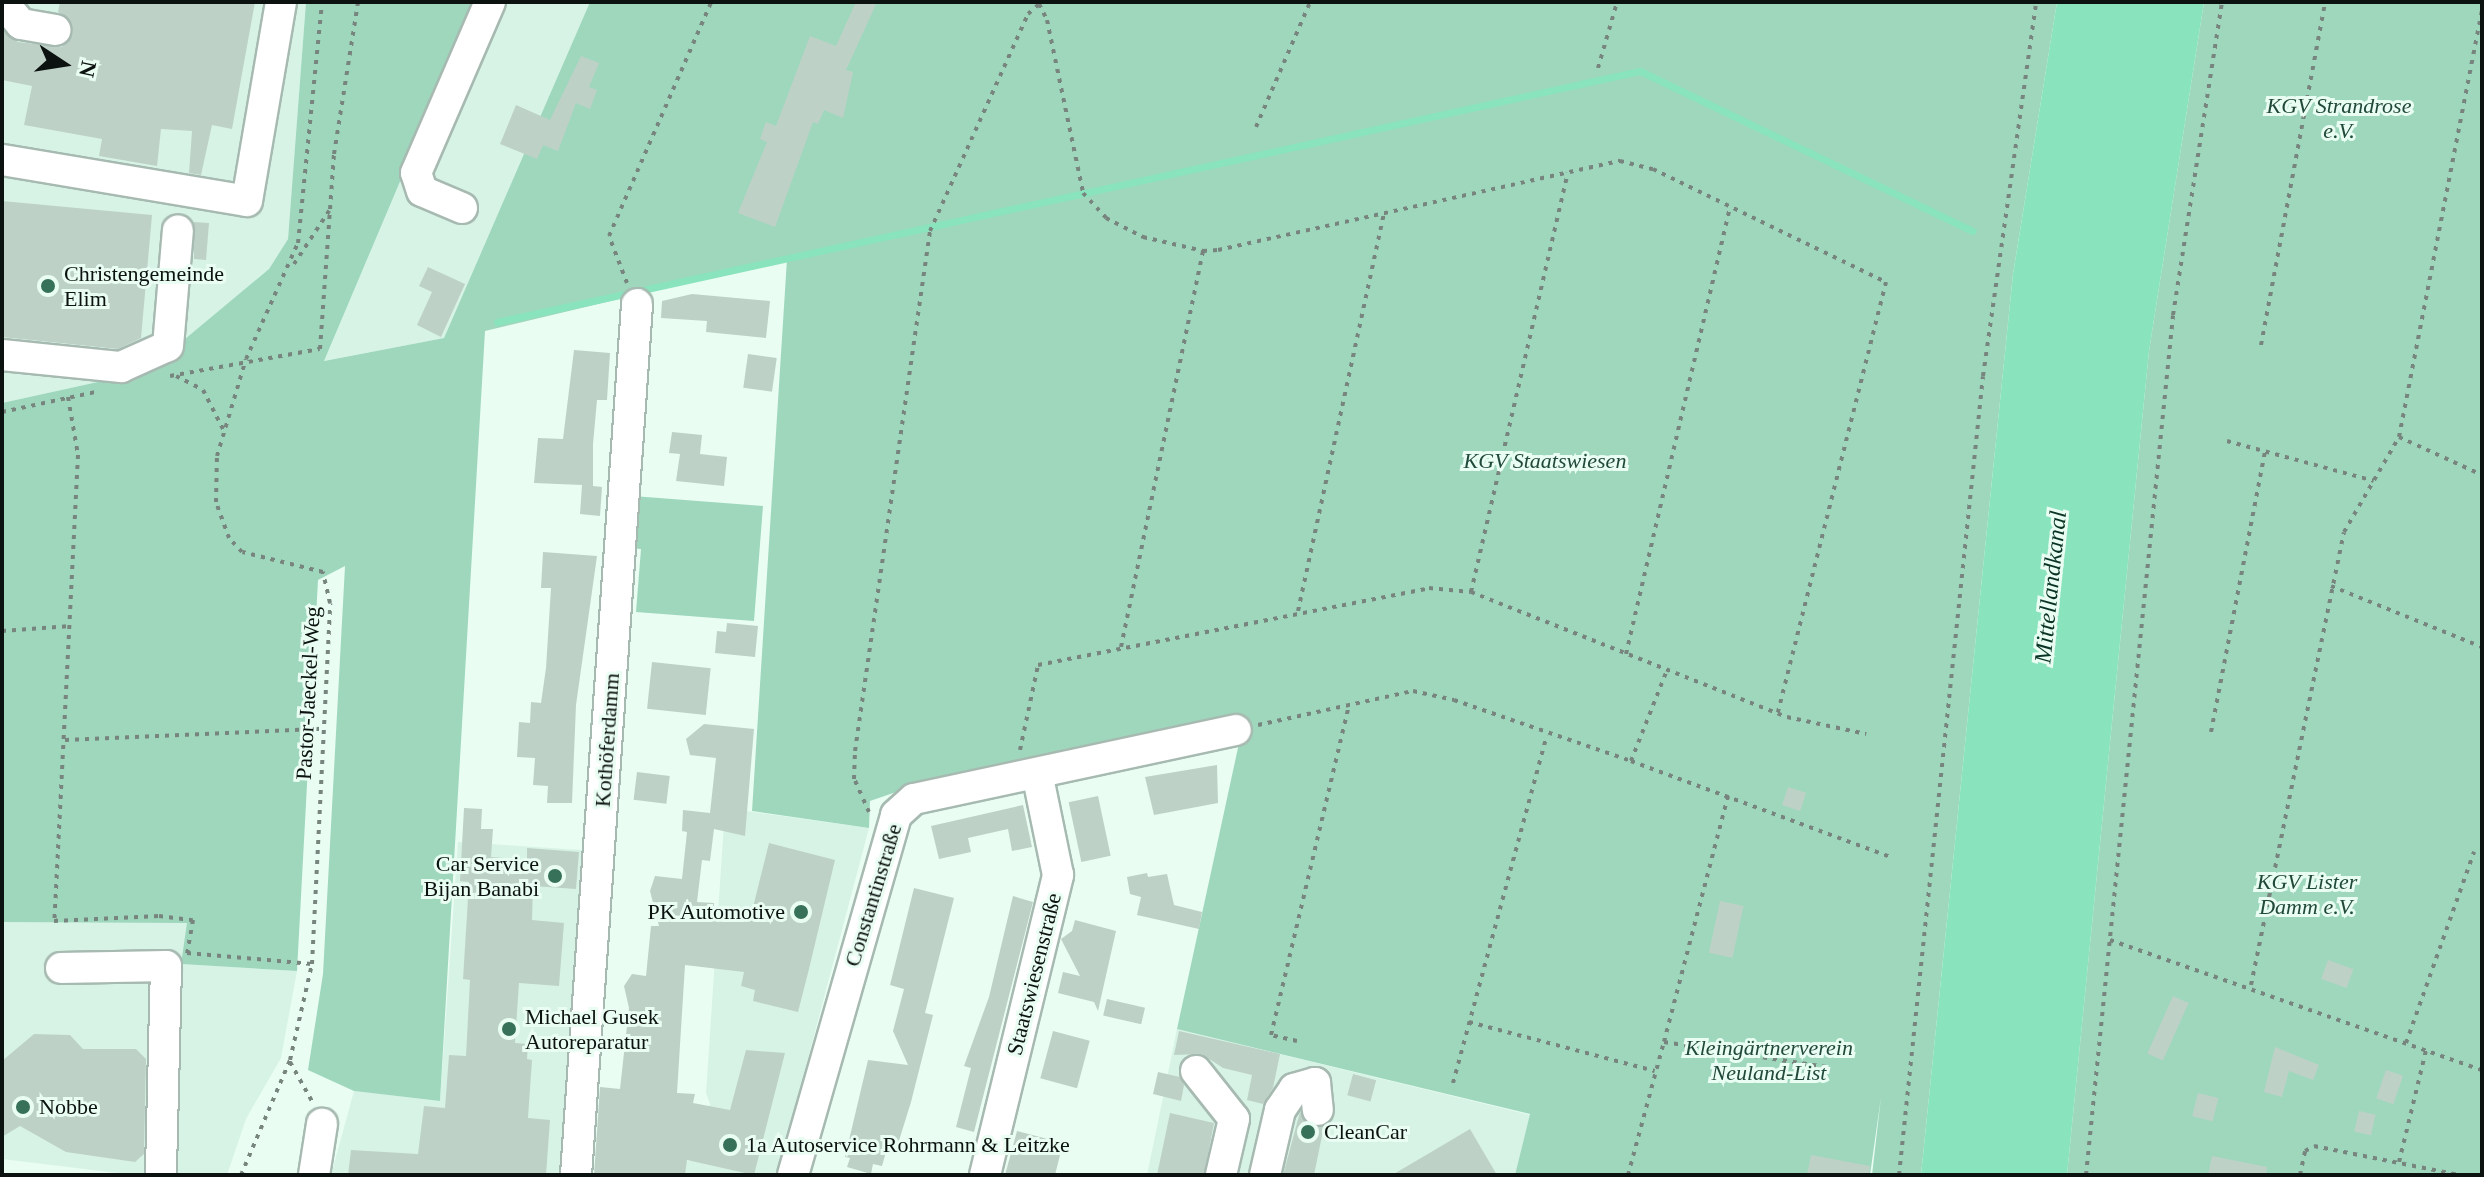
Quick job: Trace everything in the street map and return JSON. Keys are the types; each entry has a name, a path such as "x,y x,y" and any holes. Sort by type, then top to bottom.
{"street":[{"path":"3,2 21,24 55,30"},
{"path":"2,160 247,201 281,2"},
{"path":"462,208 422,191 416,173 490,2"},
{"path":"2,355 121,367 168,346 178,230"},
{"name":"Kothöferdamm","path":"576,1175 633,297"},
{"name":"Constantinstraße","path":"793,1175 896,815 914,799 1236,730"},
{"name":"Staatswiesenstraße","path":"985,1175 1058,875 1028,775"},
{"path":"61,968 166,966 161,1175"},
{"path":"1196,1071 1234,1119 1221,1175"},
{"path":"1265,1175 1280,1110 1294,1089 1315,1083 1318,1110"},
{"path":"314,1175 322,1124"}],"path":[{"name":"Pastor-Jaeckel-Weg","path":"241,1175 290,1060 312,964 329,585 323,572 242,552 229,538 216,502 223,429 246,359 292,267 322,2"},
{"path":"246,359 320,349 330,209 358,2"},
{"path":"633,297 609,236 711,2"},
{"path":"1256,127 1310,2"},
{"path":"1598,68 1617,2"},
{"path":"1899,1175 1983,376 2036,2"},
{"path":"2086,1175 2173,315 2222,2"},
{"path":"2261,345 2325,2"},
{"path":"888,836 869,812 854,779 855,751 930,231 1028,14 1039,4 1047,20 1083,193 1119,225 1203,251 1620,161 1653,169 1886,282 1778,713"},
{"path":"2251,985 2344,532 2399,437 2482,11"},
{"path":"1471,592 1568,173"},
{"path":"1626,654 1730,207"},
{"path":"292,267 330,209"},
{"path":"1298,612 1384,214"},
{"path":"1121,647 1203,251"},
{"path":"174,375 203,390 223,429"},
{"path":"68,397 78,455 54,921 159,916 193,920 187,953 312,964"},
{"path":"2399,437 2482,475"},
{"path":"2227,441 2374,481"},
{"path":"2211,732 2265,451"},
{"path":"2331,586 2482,647"},
{"path":"1028,775 1038,665 1410,590 1471,592 1778,713 1866,734"},
{"path":"2,631 71,626"},
{"path":"1631,761 1667,670"},
{"path":"1236,730 1413,691 1454,700 1547,735 1631,761 1891,857"},
{"path":"1297,1041 1271,1035 1349,705"},
{"path":"65,740 322,729"},
{"path":"1453,1083 1547,735"},
{"path":"1628,1175 1728,796"},
{"path":"2406,1043 2474,852"},
{"path":"2110,940 2251,985 2482,1070"},
{"path":"1469,1022 1655,1071"},
{"path":"1664,1042 1826,1067"},
{"path":"2399,1162 2426,1050"},
{"path":"290,1060 322,1124"},
{"path":"2300,1175 2305,1151 2314,1146 2459,1175"}],"shaded area":[{"path":"2,2 306,2 288,239 269,269 167,354 116,378 2,403"},
{"path":"476,2 590,2 444,338 323,361"},
{"path":"725,808 869,828 777,1175 684,1175 686,1161 694,1161 710,1104 706,1093"},
{"path":"458,842 597,851 569,1175 331,1175 354,1091 440,1101"},
{"path":"161,919 188,923 181,964 297,971 281,1058 246,1119 227,1175 134,1175 2,1159 2,922"},
{"path":"1177,1029 1530,1115 1515,1175 1147,1175"}],"green space":[{"name":"KGV Staatswiesen","path":"306,2 476,2 324,361 444,338 590,2 2057,2 2013,274 1921,1175 1872,1175 1881,1097 1870,1175 1515,1175 1530,1114 1177,1029 1241,734 937,778 870,801 869,828 752,811 787,259 485,331 440,1101 354,1091 308,1070 323,974 345,566 318,580 297,971 181,964 187,923 2,922 2,403 116,378 167,354 269,269 288,239"},
{"name":"KGV Lister Damm e.V.","path":"2204,2 2482,2 2482,1175 2067,1175 2149,351"},
{"path":"633,496 763,506 754,621 636,612 641,549 629,548"}],"water":[{"name":"Mittellandkanal","path":"2057,2 2204,2 2149,351 2067,1175 1921,1175 2013,274"}],"building":[{"path":"60,2 255,2 232,129 212,125 201,175 189,173 192,131 161,129 157,166 99,156 102,139 24,125 32,86 2,80 2,30 18,42 62,47 73,32 67,17 58,12"},
{"path":"856,2 877,2 846,70 853,72 843,118 824,110 818,124 813,122 775,227 738,213 767,142 760,139 766,122 776,126 810,36 836,46"},
{"path":"581,56 599,63 589,87 597,90 590,109 576,103 558,151 543,145 537,159 500,144 516,105 550,120"},
{"path":"2,201 152,215 141,338 118,349 2,337"},
{"path":"194,222 209,223 206,260 194,259"},
{"path":"428,267 465,284 441,337 417,325 432,292 419,286"},
{"path":"692,294 770,301 766,338 706,332 707,321 661,318 662,301"},
{"path":"574,350 610,353 607,400 597,400 593,444 593,486 602,487 600,516 580,514 582,485 534,483 538,438 563,439"},
{"path":"748,354 777,358 772,392 743,388"},
{"path":"672,432 702,435 700,454 727,457 724,486 676,481 680,454 669,453"},
{"path":"543,552 597,556 576,705 572,803 547,803 548,786 533,785 535,758 517,757 519,722 530,723 531,702 541,703 546,668 551,588 541,588"},
{"path":"727,623 758,626 755,657 715,653 717,631 726,632"},
{"path":"652,662 711,668 706,715 647,709"},
{"path":"704,724 754,729 745,836 714,829 710,861 702,860 697,902 714,903 714,910 750,919 769,843 835,860 809,969 798,1012 753,1001 755,990 741,986 744,972 685,965 677,1093 695,1094 693,1103 730,1110 746,1050 785,1053 754,1175 687,1160 685,1175 594,1175 600,1087 620,1089 629,1008 624,986 632,974 646,976 651,926 659,926 650,891 655,876 682,879 687,832 682,831 683,810 710,813 716,758 690,755 686,739"},
{"path":"1217,765 1218,803 1154,815 1145,777"},
{"path":"637,772 670,776 666,804 634,800"},
{"path":"1788,787 1806,793 1800,811 1782,805"},
{"path":"1098,796 1111,856 1081,862 1069,802"},
{"path":"1023,805 1032,847 1012,851 1008,829 968,838 971,852 939,859 931,826"},
{"path":"464,808 482,809 481,829 493,829 491,857 527,860 527,848 579,852 576,889 533,886 532,920 564,923 559,986 519,983 515,1043 528,1044 527,1059 532,1060 528,1118 550,1120 546,1175 348,1175 351,1150 418,1154 424,1106 445,1108 449,1055 466,1056 470,980 463,979 469,882 460,881"},
{"path":"1147,873 1148,877 1167,874 1174,905 1202,912 1199,929 1137,915 1141,897 1130,894 1127,877"},
{"path":"914,888 954,898 925,1013 933,1015 911,1102 897,1147 888,1145 882,1166 873,1164 871,1174 847,1167 850,1158 845,1157 868,1060 908,1065 893,1031 904,989 890,985"},
{"path":"1013,896 1033,902 974,1132 956,1127 971,1068 964,1066 989,997"},
{"path":"1720,901 1743,906 1732,958 1709,953"},
{"path":"1075,920 1116,931 1098,1011 1094,1002 1058,993 1063,972 1080,976 1061,939 1072,931"},
{"path":"2328,960 2353,969 2347,988 2321,979"},
{"path":"2173,996 2189,1003 2163,1060 2147,1054"},
{"path":"1107,999 1145,1008 1141,1024 1103,1016"},
{"path":"1053,1031 1090,1041 1077,1088 1040,1078"},
{"path":"1179,1031 1280,1054 1273,1088 1263,1104 1247,1100 1252,1075 1223,1068 1202,1054 1174,1055"},
{"path":"34,1034 70,1035 83,1049 136,1049 146,1059 144,1154 135,1162 66,1152 20,1126 2,1137 2,1061"},
{"path":"2275,1047 2319,1065 2313,1080 2289,1071 2282,1097 2264,1092"},
{"path":"2386,1070 2403,1076 2393,1104 2376,1098"},
{"path":"1158,1072 1180,1077 1184,1085 1181,1101 1153,1094"},
{"path":"1353,1074 1376,1080 1370,1101 1347,1095"},
{"path":"2198,1093 2218,1098 2213,1121 2192,1116"},
{"path":"2359,1111 2376,1115 2371,1135 2354,1131"},
{"name":"CleanCar","path":"1300,1112 1310,1126 1324,1126 1314,1175 1283,1175"},
{"path":"1170,1113 1214,1123 1204,1175 1157,1175"},
{"path":"1470,1129 1497,1175 1392,1175 1421,1158"},
{"path":"1017,1131 1063,1143 1055,1175 1005,1175"},
{"path":"1811,1155 1870,1166 1869,1175 1807,1175"},
{"path":"2212,1156 2267,1167 2266,1175 2208,1175"}],"waterway":[{"path":"497,322 1640,71 1972,231"}],"place":[{"name":"Christengemeinde Elim","path":"48,286"},
{"name":"Car Service Bijan Banabi","path":"555,876"},
{"name":"PK Automotive","path":"801,912"},
{"name":"Michael Gusek Autoreparatur","path":"509,1029"},
{"name":"Nobbe","path":"23,1107"},
{"name":"CleanCar","path":"1308,1132"},
{"name":"1a Autoservice Rohrmann & Leitzke","path":"730,1145"}],"park label":[{"name":"KGV Strandrose e.V.","path":"2339,118"},
{"name":"Kleingärtnerverein Neuland-List","path":"1769,1060"}]}
